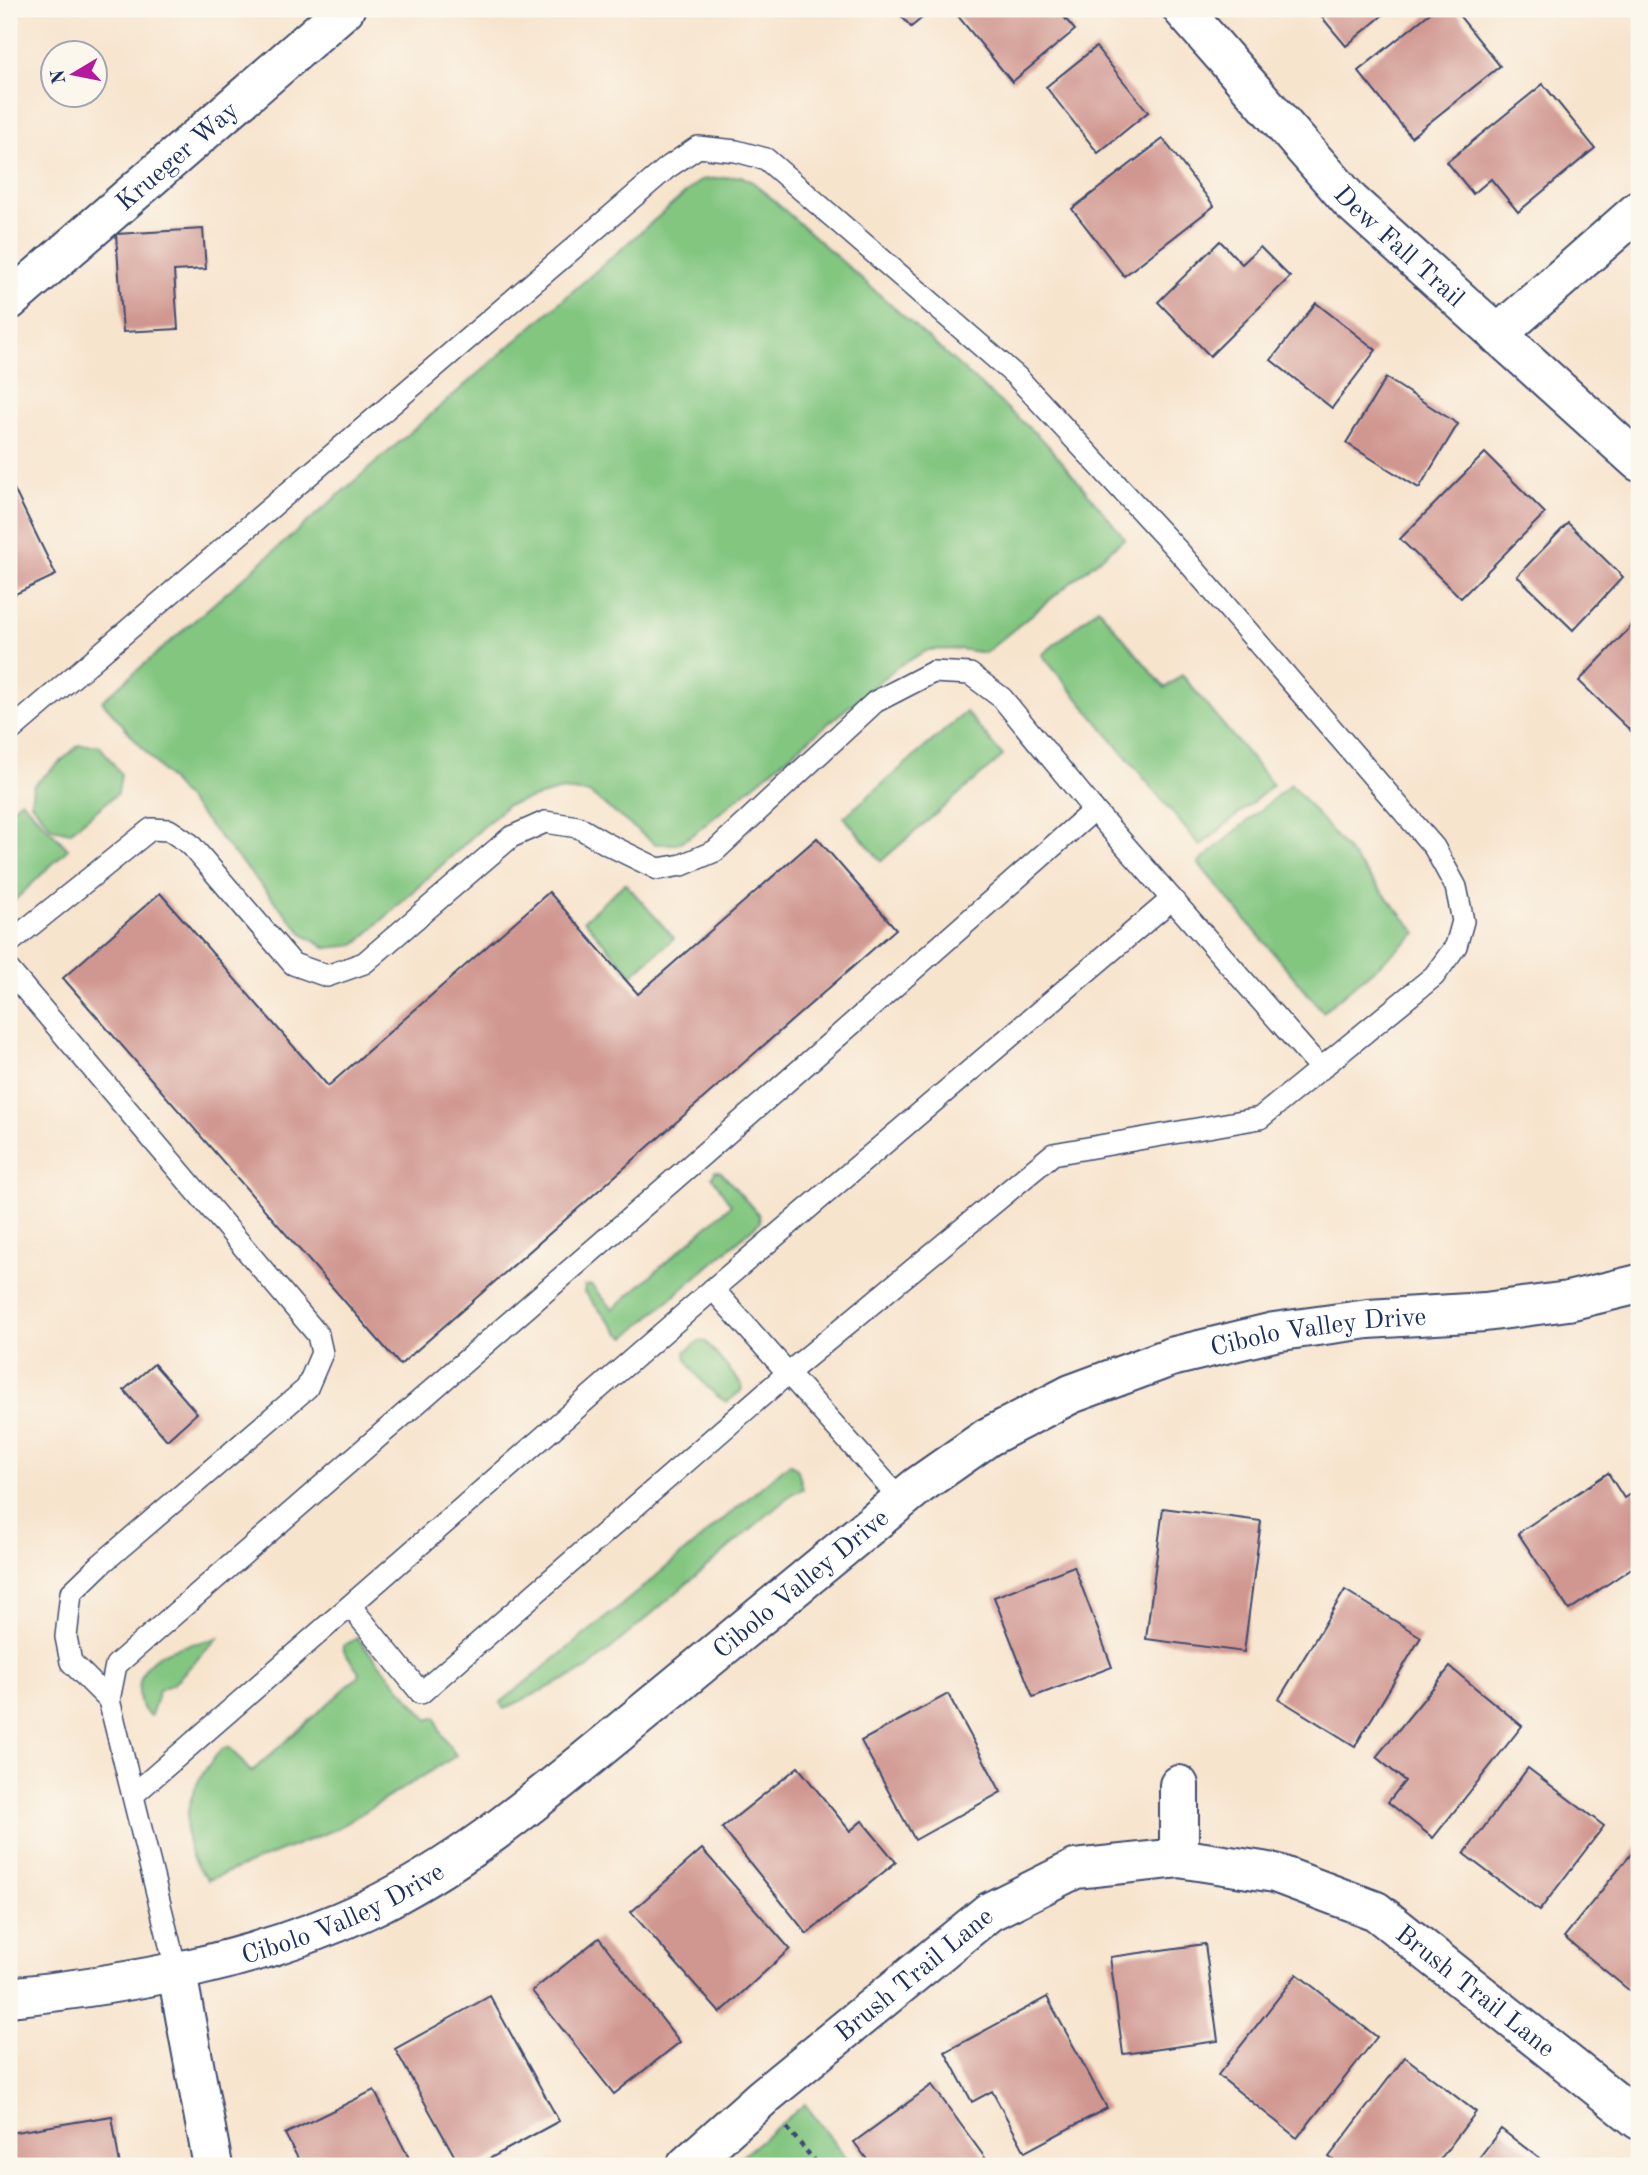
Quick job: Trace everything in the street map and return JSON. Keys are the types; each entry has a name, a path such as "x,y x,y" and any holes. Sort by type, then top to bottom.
{"street":[{"name":"Krueger Way","path":"9,300 345,9"},
{"name":"Dew Fall Trail","path":"1182,9 1350,201 1639,462"},
{"path":"1497,335 1639,210"},
{"name":"Cibolo Valley Drive","path":"9,1997 84,1989 177,1973 275,1946 366,1910 434,1873 520,1814 901,1500 988,1437 1071,1394 1171,1357 1274,1332 1368,1319 1485,1312 1556,1303 1639,1284"},
{"path":"1179,1785 1179,1858"},
{"name":"Brush Trail Lane","path":"686,2166 762,2097 989,1912 1075,1869 1179,1858 1275,1873 1376,1911 1639,2120"},
{"path":"177,1973 213,2166"}],"lane":[{"path":"9,732 667,168 698,147 736,151 766,159 1016,376 1181,554 1434,847 1455,887 1463,921 1456,946 1434,976 1260,1118 1053,1154 788,1373 421,1693 351,1607"},
{"path":"9,943 151,829 169,830 190,844 293,964 327,976 364,963 511,837 545,822 578,827 659,869 682,865 715,851 874,702 933,672 970,674 1002,698 1094,810 1321,1069"},
{"path":"177,1973 108,1700 116,1665 785,1083 1094,810"},
{"path":"133,1795 713,1289 1172,899"},
{"path":"9,970 318,1335 322,1353 307,1388 101,1564 71,1593 66,1637 71,1662 108,1700"},
{"path":"713,1289 901,1500"}],"path":[{"path":"762,2097 819,2166"}],"green space":[{"path":"741,176 754,183 1046,443 1125,538 985,653 959,649 928,650 898,666 694,834 677,844 655,844 589,793 562,790 507,805 355,945 327,948 305,936 102,701 690,189 701,180"},
{"path":"1098,608 1165,688 1182,675 1273,785 1200,846 1042,655"},
{"path":"966,712 1003,756 881,861 844,817"},
{"path":"79,745 99,745 121,774 118,793 70,832 52,828 31,803 33,786"},
{"path":"1291,784 1417,933 1323,1012 1198,863"},
{"path":"21,800 68,849 9,906 9,812"},
{"path":"625,883 674,938 632,975 584,920"},
{"path":"715,1171 721,1172 759,1215 760,1222 626,1337 619,1333 584,1292 585,1286 591,1285 613,1309 731,1205 712,1177"},
{"path":"699,1341 706,1342 742,1385 741,1391 727,1402 701,1380 690,1365 685,1352"},
{"path":"790,1463 798,1470 803,1489 793,1493 587,1669 504,1709 500,1703"},
{"path":"218,1638 173,1684 159,1690 151,1716 145,1712 140,1703 139,1692 141,1677 147,1666 166,1652"},
{"path":"357,1638 428,1720 436,1717 440,1731 456,1756 334,1830 208,1880 196,1864 189,1848 186,1830 188,1812 200,1778 223,1748 230,1748 251,1772 358,1677 360,1673 343,1646"},
{"path":"805,2104 852,2166 730,2166"}],"building":[{"path":"895,9 933,9 911,27"},
{"path":"965,9 1057,9 1075,30 1012,82 957,15"},
{"path":"1315,9 1390,9 1346,46"},
{"path":"1435,9 1454,9 1500,66 1411,137 1358,71"},
{"path":"1096,47 1148,112 1098,153 1046,87"},
{"path":"1543,84 1595,148 1518,212 1491,179 1473,194 1447,162"},
{"path":"1163,139 1214,206 1124,276 1072,209"},
{"path":"203,229 206,269 174,271 178,329 123,332 116,234"},
{"path":"1220,241 1242,264 1260,247 1290,277 1210,356 1158,302"},
{"path":"1316,303 1376,350 1332,408 1271,360"},
{"path":"1386,378 1458,424 1419,488 1346,443"},
{"path":"1485,453 1545,513 1461,598 1400,539"},
{"path":"14,489 56,575 9,597 9,492"},
{"path":"1568,523 1623,577 1573,630 1517,576"},
{"path":"1639,618 1639,724 1632,732 1579,681"},
{"path":"817,838 896,929 400,1365 63,978 160,893 328,1086 549,892 638,994"},
{"path":"154,1364 197,1413 167,1440 124,1390"},
{"path":"1608,1473 1624,1498 1639,1488 1639,1563 1569,1610 1518,1533"},
{"path":"1163,1508 1261,1521 1244,1652 1146,1639"},
{"path":"1074,1566 1112,1667 1033,1697 994,1597"},
{"path":"1345,1590 1421,1637 1355,1746 1279,1699"},
{"path":"1450,1667 1522,1726 1433,1838 1388,1802 1405,1781 1376,1757"},
{"path":"948,1694 1001,1792 915,1840 861,1741"},
{"path":"798,1767 850,1831 862,1821 896,1862 807,1934 722,1828"},
{"path":"1528,1768 1604,1826 1539,1911 1464,1854"},
{"path":"1639,1844 1639,1993 1636,1996 1564,1937"},
{"path":"702,1849 790,1949 720,2013 631,1912"},
{"path":"599,1938 680,2042 614,2094 532,1991"},
{"path":"1205,1944 1218,2041 1123,2054 1110,1957"},
{"path":"1297,1974 1377,2037 1297,2138 1218,2075"},
{"path":"490,1996 559,2121 476,2166 460,2166 395,2049"},
{"path":"1047,1997 1107,2108 1025,2152 992,2091 972,2102 945,2052"},
{"path":"1405,2057 1476,2112 1435,2166 1341,2166 1329,2157"},
{"path":"932,2085 991,2166 872,2166 854,2142"},
{"path":"374,2090 413,2166 302,2166 285,2134"},
{"path":"112,2116 120,2166 9,2166 9,2133"},
{"path":"1501,2129 1549,2166 1473,2166"}]}
